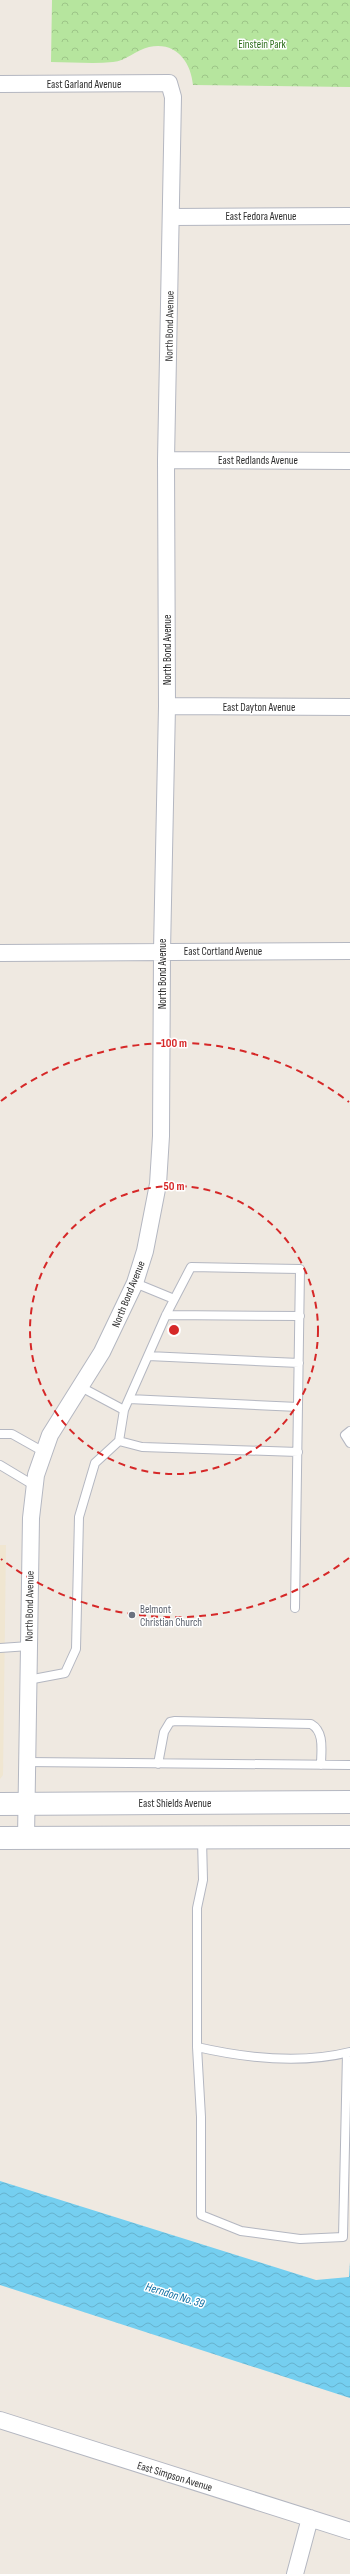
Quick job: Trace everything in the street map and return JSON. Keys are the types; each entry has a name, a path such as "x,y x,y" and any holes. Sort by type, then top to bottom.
{"main road":[{"name":"East Shields Avenue","path":"0,1804 350,1802"},
{"path":"0,1838 350,1837"}],"street":[{"name":"East Garland Avenue","path":"0,84 169,83"},
{"name":"North Bond Avenue","path":"26,1838 30,1518 35,1486 50,1435 79,1386 102,1352 135,1283 145,1251 158,1184 161,1136 162,951 167,706 166,460 172,217 173,97 169,83"},
{"name":"East Fedora Avenue","path":"172,217 350,216"},
{"name":"East Redlands Avenue","path":"166,460 350,461"},
{"name":"East Dayton Avenue","path":"167,706 350,707"},
{"name":"East Cortland Avenue","path":"0,953 350,951"},
{"name":"East Simpson Avenue","path":"0,2420 350,2531"},
{"path":"295,2574 310,2518"}],"lane":[{"path":"28,1680 65,1673 76,1650 79,1517 95,1463 119,1441 124,1410 166,1315 191,1267 300,1269 295,1608"},
{"path":"135,1283 174,1299"},
{"path":"166,1315 300,1316"},
{"path":"148,1356 299,1363"},
{"path":"79,1386 124,1410"},
{"path":"129,1399 298,1407"},
{"path":"350,1431 344,1438 350,1443"},
{"path":"0,1434 12,1434 44,1452"},
{"path":"119,1441 142,1447 298,1452"},
{"path":"0,1464 35,1486"},
{"path":"0,1648 29,1646"},
{"path":"158,1764 166,1726 175,1721 312,1724 317,1727 321,1737 322,1765"},
{"path":"27,1762 350,1765"},
{"path":"197,2046 235,2056 331,2058 348,2052 343,2237 300,2239 241,2231 201,2215 202,2117 197,2046 197,1908 202,1880 202,1837"}],"shaded area":[{"path":"0,1545 6,1545 3,1775 0,1779"}],"green space":[{"name":"Einstein Park","path":"52,0 350,0 350,87 193,85 189,69 180,55 167,47 159,46 144,48 122,60 113,62 51,62"}],"water":[{"name":"Herndon No. 39","path":"0,2181 316,2280 349,2277 350,2262 350,2398 0,2285"}],"place":[{"name":"Belmont Christian Church","path":"132,1615"}]}
